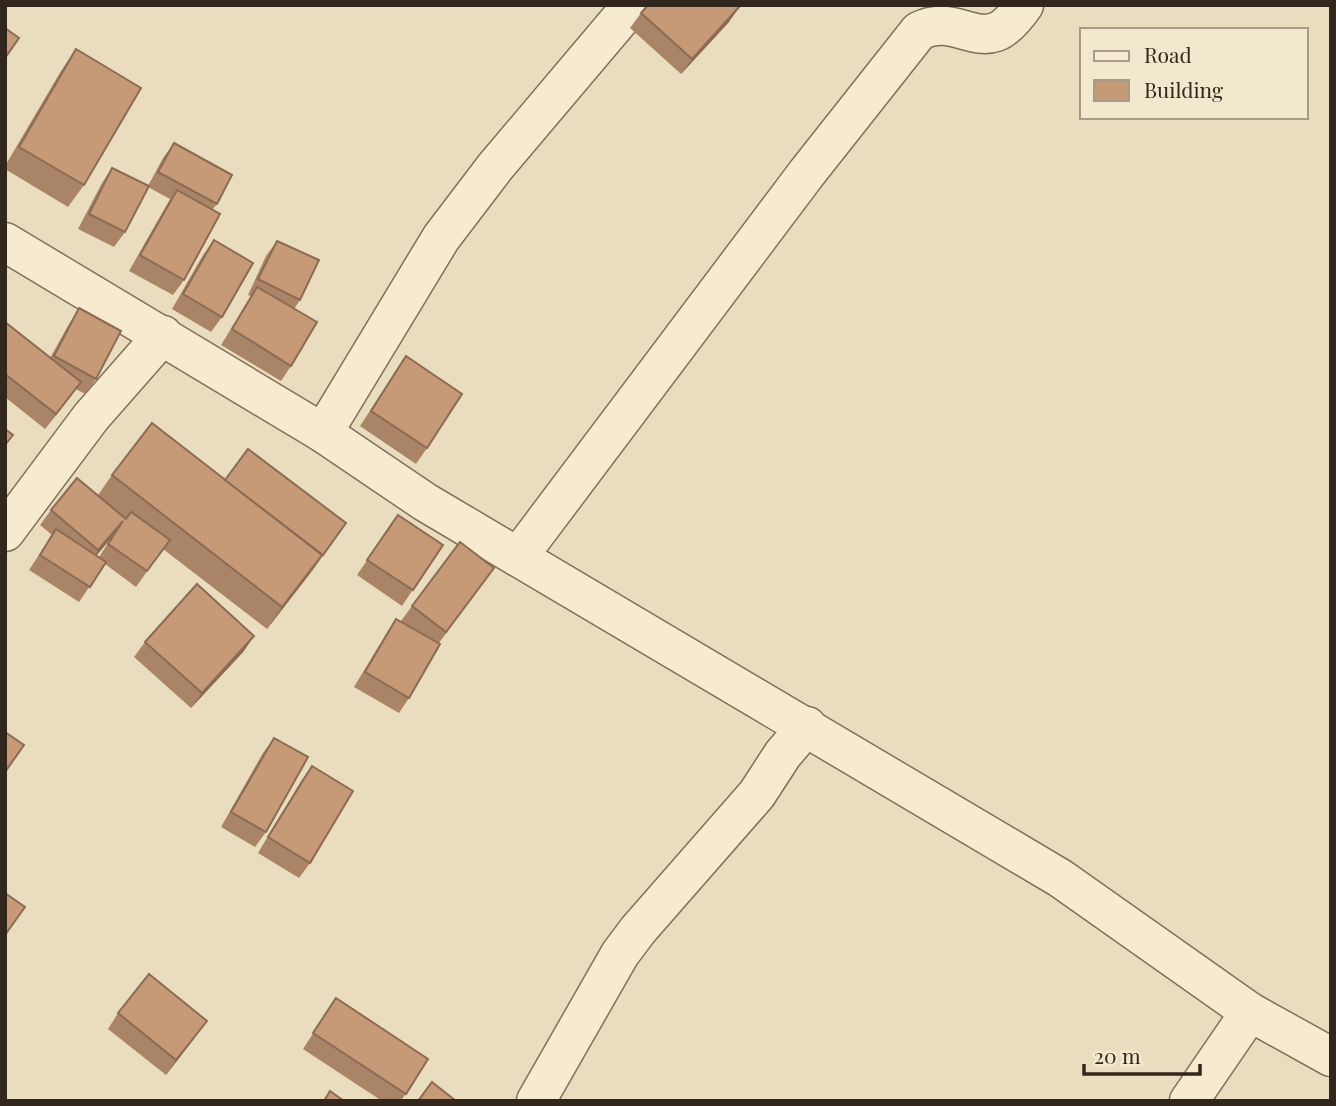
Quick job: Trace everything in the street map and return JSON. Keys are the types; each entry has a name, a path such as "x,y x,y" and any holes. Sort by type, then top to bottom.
{"street":[{"path":"323,433 441,238 503,157 632,5"},
{"path":"517,557 806,174 919,31 930,26 947,25 985,34 997,32 1014,18 1024,5"},
{"path":"5,242 323,433 425,502 1060,878 1250,1012 1331,1057"},
{"path":"5,532 91,417 163,335"},
{"path":"536,1101 620,954 757,794 783,754 807,726"},
{"path":"1189,1101 1250,1012"}],"building":[{"path":"648,5 740,6 692,59 641,13"},
{"path":"5,28 19,38 5,58"},
{"path":"76,49 141,88 84,185 19,147"},
{"path":"174,143 232,175 217,204 158,172"},
{"path":"112,168 149,186 125,232 89,214"},
{"path":"177,190 220,214 184,280 140,255"},
{"path":"214,240 253,263 222,317 183,294"},
{"path":"277,241 319,260 300,300 258,279"},
{"path":"257,287 317,322 291,366 232,329"},
{"path":"79,308 121,331 96,379 54,356"},
{"path":"5,322 81,382 56,414 5,374"},
{"path":"406,356 462,394 427,448 371,411"},
{"path":"152,423 322,555 282,607 112,475"},
{"path":"5,429 13,435 5,445"},
{"path":"248,449 346,523 323,555 225,480"},
{"path":"77,478 126,519 131,512 170,540 147,571 108,544 123,521 98,550 51,510"},
{"path":"398,515 443,545 413,590 367,560"},
{"path":"56,529 106,562 90,587 40,555"},
{"path":"460,542 494,568 446,632 412,606"},
{"path":"197,584 254,636 202,693 145,642"},
{"path":"396,619 440,644 409,698 365,672"},
{"path":"5,732 24,745 5,772"},
{"path":"274,738 308,757 266,832 231,812"},
{"path":"312,766 353,791 310,863 268,837"},
{"path":"5,893 25,907 5,935"},
{"path":"149,974 207,1021 176,1060 118,1013"},
{"path":"336,998 428,1059 406,1094 313,1033"},
{"path":"432,1082 456,1101 418,1101"},
{"path":"330,1091 344,1101 324,1101"}]}
